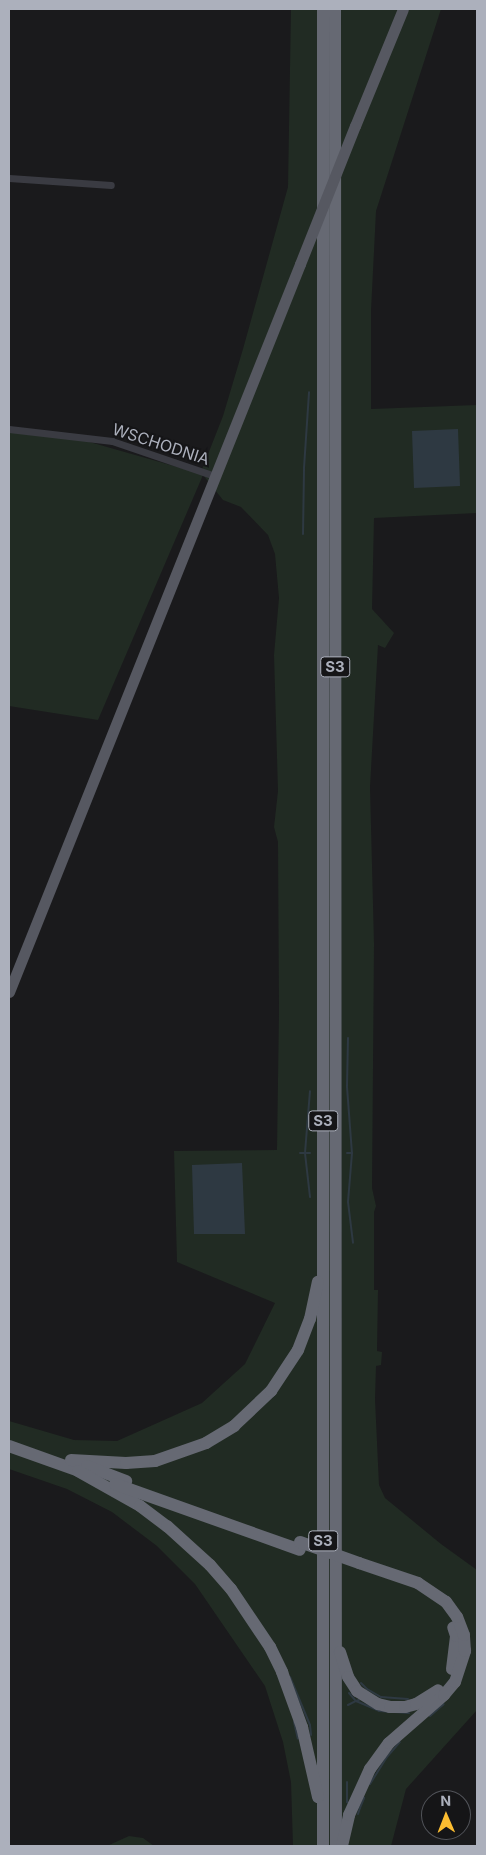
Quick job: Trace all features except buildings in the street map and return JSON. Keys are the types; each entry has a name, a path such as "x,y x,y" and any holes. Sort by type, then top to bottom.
{"highway":[{"name":"S3","path":"323,9 323,1846"},
{"name":"S3","path":"335,9 336,1846"},
{"path":"74,1466 155,1461 206,1443 234,1426 271,1391 298,1350 310,1320 323,1258"},
{"path":"9,1439 74,1466 140,1506 173,1531 210,1565 252,1618 270,1647 294,1703 309,1755 323,1824"},
{"path":"9,1446 74,1466 359,1567 429,1598 441,1608 456,1636 453,1668 439,1688 416,1704 390,1707 378,1704 357,1691 348,1677 336,1633"},
{"path":"342,1846 349,1815 370,1769 388,1743 444,1695 455,1682 465,1651 464,1635 457,1617 446,1602 418,1583 359,1567"}],"main road":[{"path":"9,992 403,9"}],"street":[{"path":"9,178 111,185"},
{"name":"WSCHODNIA","path":"9,428 112,441 215,476"}],"shaded area":[{"path":"291,9 441,9 376,211 371,311 371,409 477,405 477,513 374,518 372,609 394,633 385,648 378,645 370,787 374,944 372,1188 376,1206 374,1212 374,1290 378,1290 377,1351 382,1352 381,1365 376,1366 375,1399 379,1485 385,1498 441,1544 477,1570 477,1710 406,1789 391,1846 293,1846 291,1782 283,1742 265,1686 195,1584 157,1546 112,1512 67,1489 9,1469 9,1421 74,1440 117,1441 202,1403 245,1364 275,1303 177,1262 174,1151 277,1150 279,1011 278,842 274,827 278,791 274,655 279,598 275,554 268,535 241,507 223,500 203,475 98,720 9,706 9,432 86,441 202,474 201,472 223,416 288,187"},
{"path":"458,429 460,486 414,488 412,431"},
{"path":"242,1163 245,1234 194,1234 192,1165"},
{"path":"129,1836 143,1838 154,1846 107,1846"}],"waterway":[{"path":"303,534 304,468 309,392"},
{"path":"348,1038 347,1087 352,1153"},
{"path":"310,1091 305,1153 310,1197"},
{"path":"300,1153 310,1153"},
{"path":"347,1153 352,1153 348,1202 353,1243"},
{"path":"290,1677 310,1725 311,1735"},
{"path":"361,1683 367,1689"},
{"path":"367,1689 381,1697 408,1699"},
{"path":"349,1693 356,1701 359,1700"},
{"path":"348,1705 356,1701 379,1711 409,1713"},
{"path":"430,1716 444,1704"},
{"path":"294,1722 298,1739"},
{"path":"370,1784 386,1758 400,1742"},
{"path":"347,1782 347,1802 349,1803"},
{"path":"358,1807 360,1808 364,1798"},
{"path":"358,1814 360,1808"}]}
